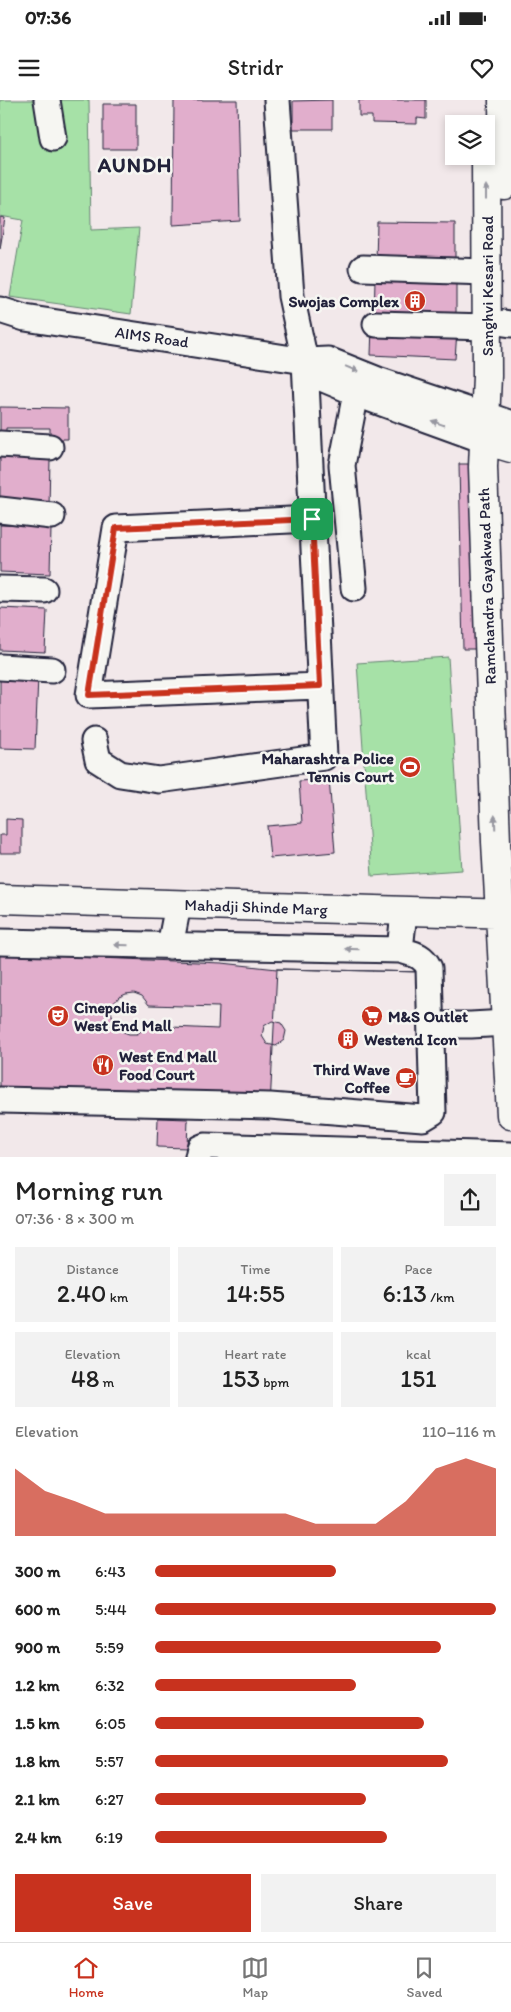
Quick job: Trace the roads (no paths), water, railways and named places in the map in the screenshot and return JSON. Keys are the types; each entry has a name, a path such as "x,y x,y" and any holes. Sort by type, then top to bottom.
{"main road":[{"path":"486,100 486,115"},
{"name":"Sanghvi Kesari Road","path":"499,433 504,100"},
{"name":"Sanghvi Kesari Road","path":"486,165 487,272 501,325"},
{"name":"Ramchandra Gayakwad Path","path":"499,433 511,774"},
{"name":"Ramchandra Gayakwad Path","path":"499,433 483,467 496,842 506,907 506,1023 511,1115"},
{"name":"Mahadji Shinde Marg","path":"0,884 506,907"},
{"name":"Mahadji Shinde Marg","path":"0,899 404,912 506,907"}],"street":[{"path":"47,100 53,138"},
{"path":"94,741 98,760 120,774 159,780 324,757 305,361 291,296 277,100"},
{"path":"363,268 487,272"},
{"name":"AIMS Road","path":"0,310 25,318 305,361 328,360 499,433"},
{"path":"376,324 501,325"},
{"path":"305,361 321,378 356,393 499,433"},
{"path":"354,588 342,465 356,393"},
{"path":"0,444 50,447"},
{"path":"0,510 52,516"},
{"path":"312,519 116,528 89,695 320,686"},
{"path":"0,589 44,590"},
{"path":"0,666 52,670"},
{"path":"170,946 178,905"},
{"path":"400,950 404,912"},
{"path":"0,942 400,950 415,954 425,960 430,968 433,1112 424,1118 270,1106 0,1100"},
{"path":"431,1025 506,1023"},
{"path":"198,1157 200,1148 205,1146 255,1152 511,1155"}],"place":[{"name":"Swojas Complex","path":"415,301"},
{"name":"Maharashtra Police Tennis Court","path":"410,767"},
{"name":"Cinepolis West End Mall","path":"58,1016"},
{"name":"M&S Outlet","path":"372,1016"},
{"name":"Westend Icon","path":"348,1039"},
{"name":"West End Mall Food Court","path":"103,1065"},
{"name":"Third Wave Coffee","path":"406,1078"}],"district":[{"name":"AUNDH","path":"135,164"}]}
